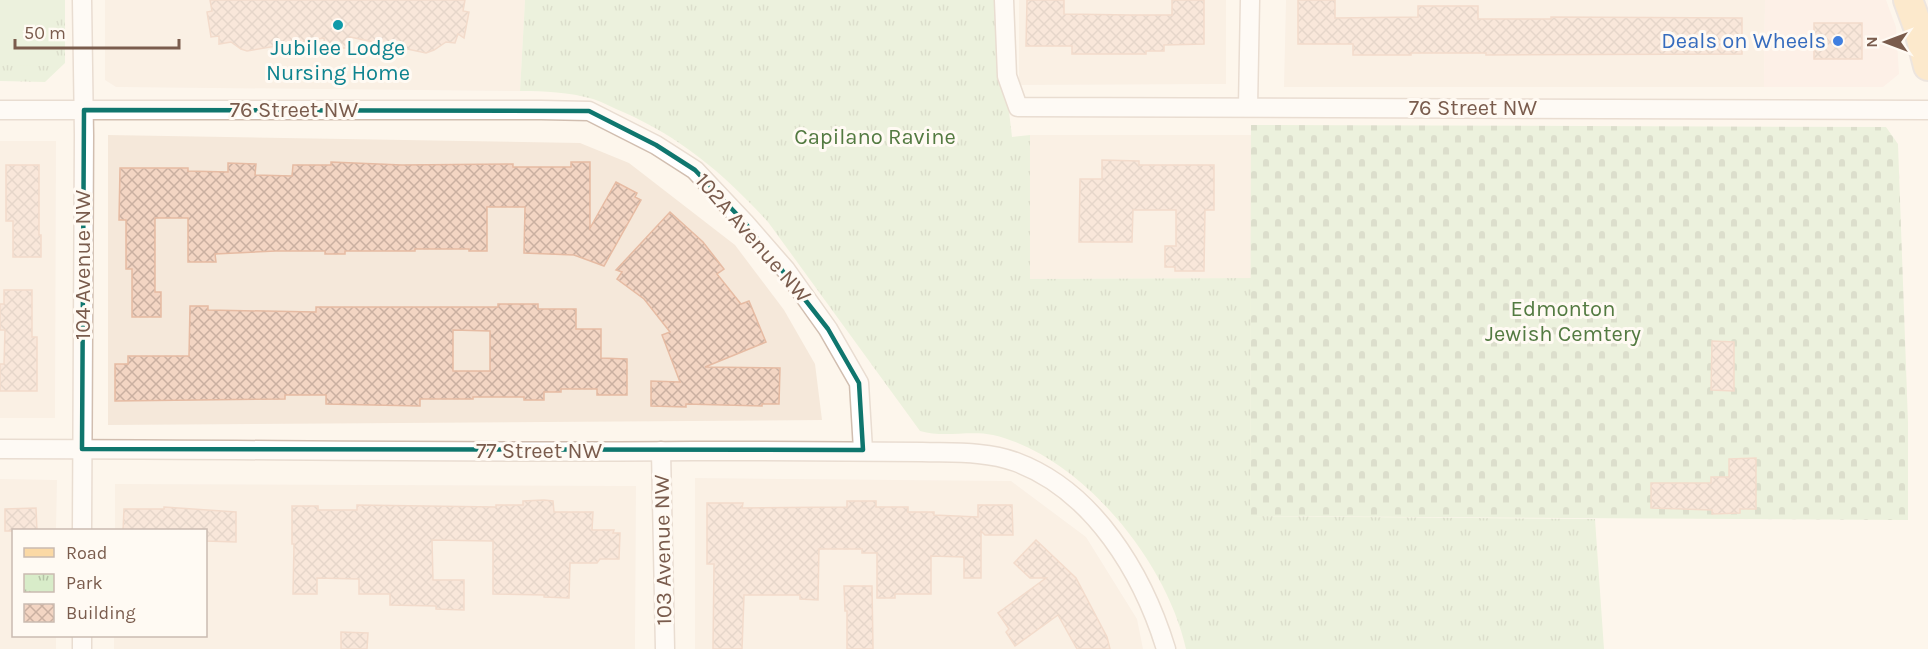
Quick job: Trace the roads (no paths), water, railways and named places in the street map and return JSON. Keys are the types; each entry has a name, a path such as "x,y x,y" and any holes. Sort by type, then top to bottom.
{"main road":[{"path":"1908,0 1928,66"}],"street":[{"name":"104 Avenue NW","path":"82,0 84,110 82,529"},
{"name":"76 Street NW","path":"1004,0 1007,76 1017,107 1928,110"},
{"path":"1248,107 1250,0"},
{"name":"76 Street NW","path":"0,110 589,111"},
{"name":"102A Avenue NW","path":"589,111 656,145 694,170 746,223 786,270 828,329 859,383 863,450"},
{"name":"77 Street NW","path":"0,449 863,450 949,452 997,456 1035,470 1068,492 1093,516 1115,543 1133,572 1152,609 1166,649"},
{"name":"103 Avenue NW","path":"661,451 665,649"}],"place":[{"name":"Jubilee Lodge Nursing Home","path":"338,25"},
{"name":"Deals on Wheels","path":"1838,41"}],"park label":[{"name":"Capilano Ravine","path":"875,137"},
{"name":"Edmonton Jewish Cemtery","path":"1563,322"}]}
